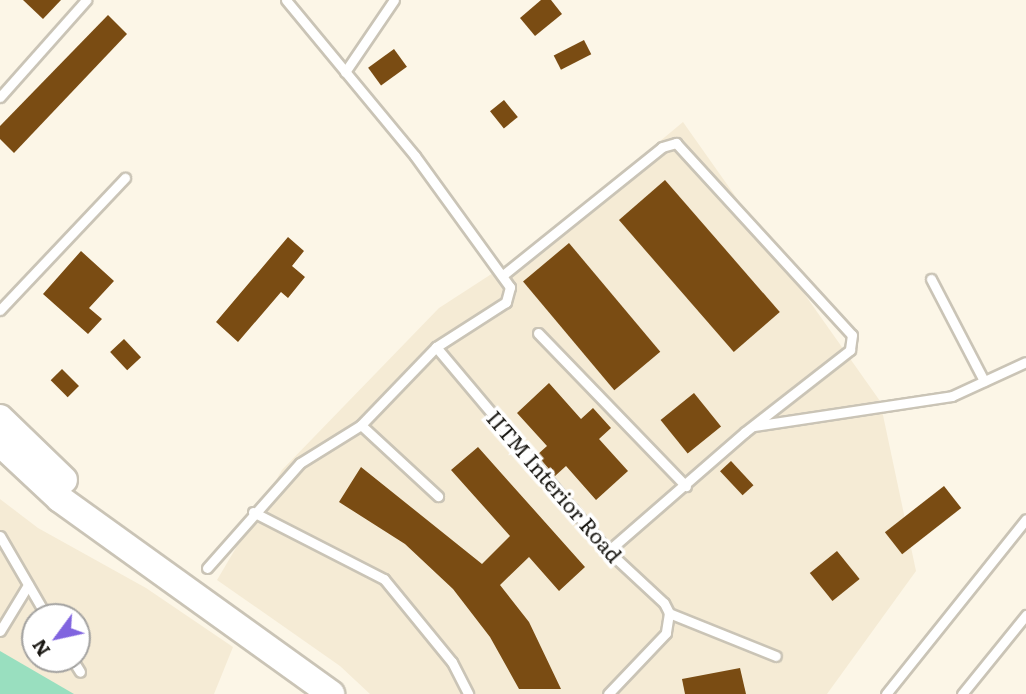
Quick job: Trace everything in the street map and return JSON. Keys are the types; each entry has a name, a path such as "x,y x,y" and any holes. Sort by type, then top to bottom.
{"main road":[{"path":"0,418 71,487 123,547"},
{"path":"0,443 60,499 123,547 243,626 331,694"}],"lane":[{"path":"0,97 86,0"},
{"path":"207,568 253,512 300,463 361,425 436,347 506,302 511,292 503,275 286,0"},
{"path":"345,72 394,0"},
{"path":"503,275 662,147 681,145 853,339 850,350 752,426 608,551"},
{"path":"0,310 125,178"},
{"path":"931,279 984,381"},
{"path":"538,333 686,486"},
{"name":"IITM Interior Road","path":"436,347 608,551 664,603 669,613"},
{"path":"752,426 952,396 1026,362"},
{"path":"361,425 438,496"},
{"path":"253,512 384,579 452,662 468,694"},
{"path":"886,694 1026,519"},
{"path":"0,536 39,603"},
{"path":"0,631 28,585"},
{"path":"608,694 666,633 669,613 776,656"},
{"path":"962,694 1026,615"}],"shaded area":[{"path":"683,122 880,401 916,571 827,694 370,694 340,666 217,580 282,470 439,308 533,247"},
{"path":"0,499 38,528 146,588 233,647 214,694 0,694"}],"green space":[{"path":"0,651 21,663 21,673 38,673 74,694 0,694"}],"building":[{"path":"23,0 61,0 43,19"},
{"path":"541,0 551,0 562,14 535,36 520,18"},
{"path":"108,15 127,34 14,153 0,139 0,126"},
{"path":"584,40 591,54 561,70 554,55"},
{"path":"394,49 407,67 381,86 368,68"},
{"path":"504,100 518,117 504,128 490,111"},
{"path":"665,180 780,312 734,352 619,220"},
{"path":"288,237 304,251 292,266 305,277 288,298 281,292 238,342 216,322"},
{"path":"569,243 660,352 614,390 523,282"},
{"path":"81,251 114,281 89,308 102,319 88,334 43,294"},
{"path":"124,339 141,357 127,370 110,352"},
{"path":"62,369 79,386 68,397 51,380"},
{"path":"549,383 581,419 593,408 611,428 599,439 628,471 596,500 566,466 555,476 537,455 547,446 517,413"},
{"path":"694,393 721,426 688,453 661,420"},
{"path":"478,447 585,567 559,591 529,557 500,585 529,622 561,689 519,689 490,637 453,589 405,544 339,502 361,467 482,564 510,536 451,470"},
{"path":"731,461 754,485 743,495 720,471"},
{"path":"944,486 961,508 902,554 885,532"},
{"path":"837,551 860,579 832,601 810,573"},
{"path":"740,668 746,694 685,694 682,679"}]}
